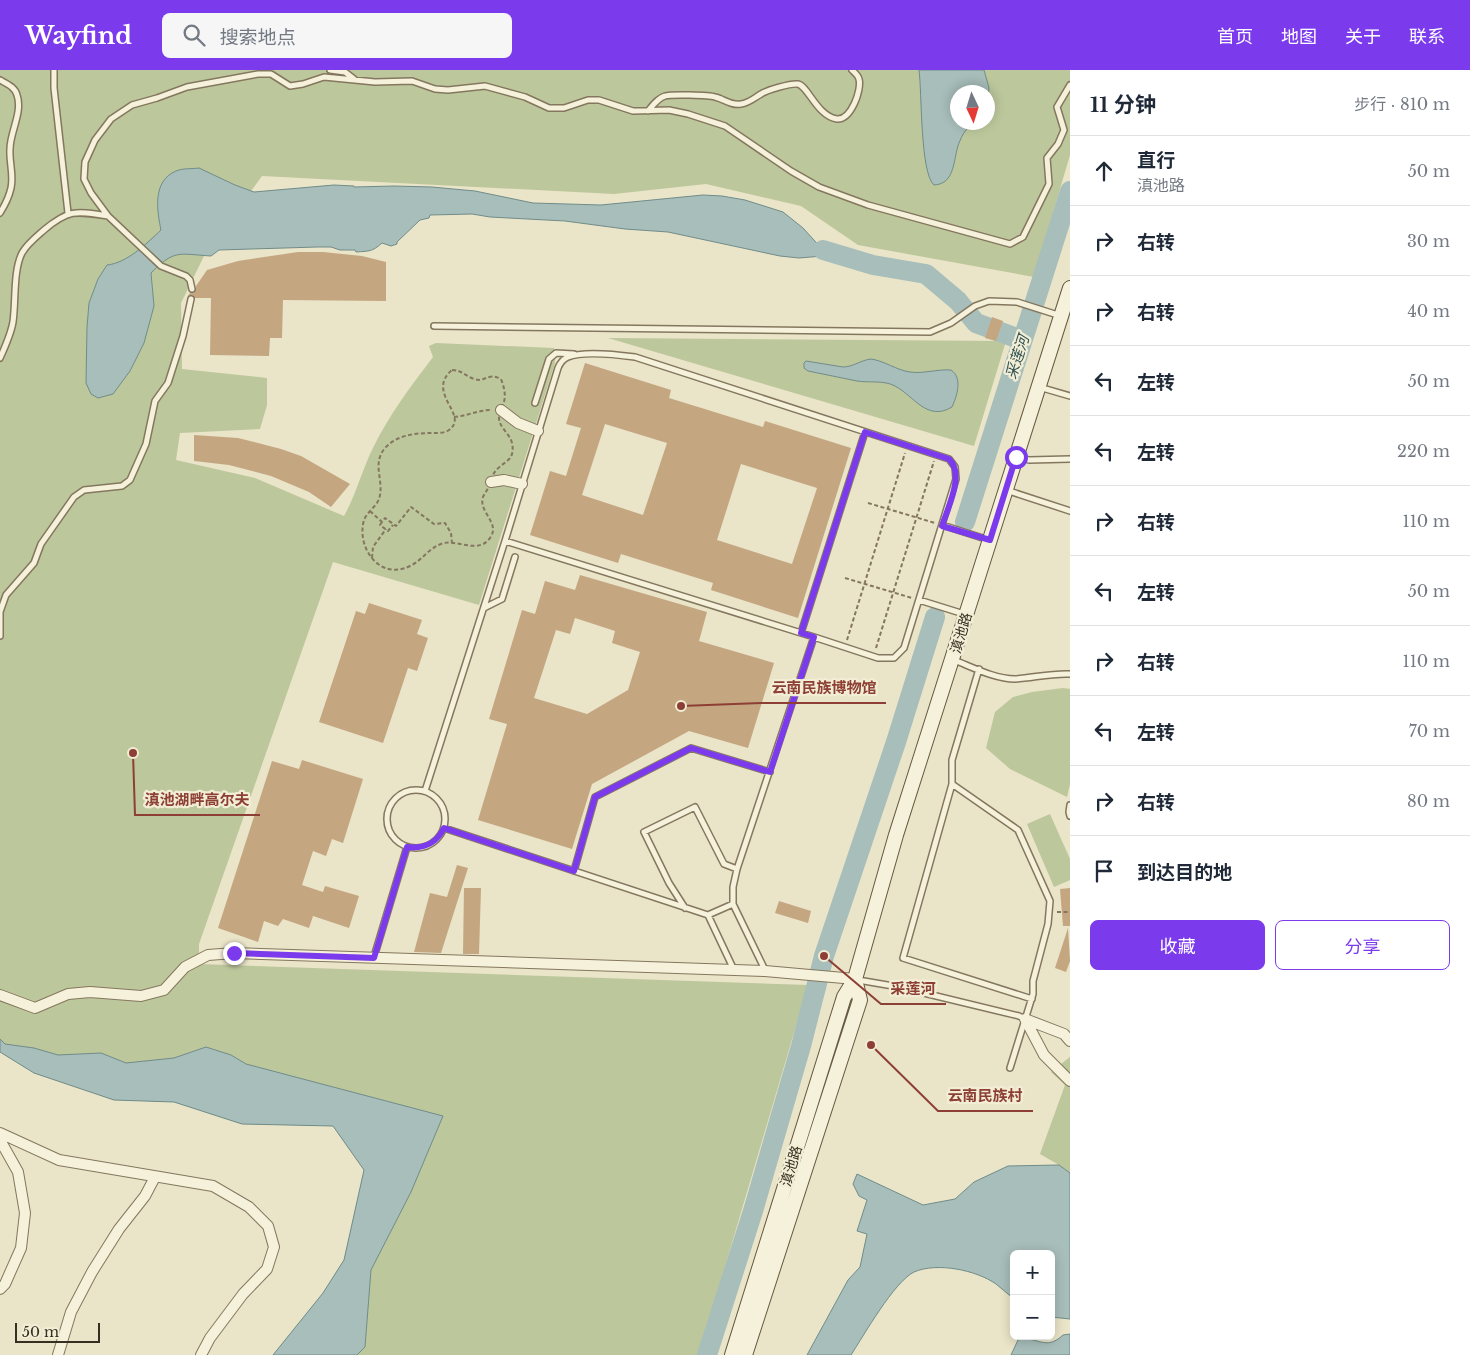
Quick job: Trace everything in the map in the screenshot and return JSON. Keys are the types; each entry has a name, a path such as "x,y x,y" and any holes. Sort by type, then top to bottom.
{"main road":[{"name":"滇池路","path":"732,1355 844,997 855,979 896,835 1038,387 1054,314 1070,288"},
{"name":"滇池路","path":"745,1355 860,1000 855,979"}],"street":[{"path":"501,410 518,423 538,432"},
{"path":"491,482 504,480 522,484"},
{"path":"0,995 35,1008 68,994 90,992 141,996 164,990 185,967 208,955 234,953 765,971 855,979"},
{"path":"1025,1018 1064,1034 1070,1041"},
{"path":"1025,1018 1044,1055 1070,1081"},
{"path":"0,1133 59,1160 213,1186 249,1207 268,1226 274,1247 267,1269 243,1294 210,1338 201,1355"},
{"path":"0,1140 18,1172 25,1214 21,1248 5,1284 0,1289"},
{"path":"58,1355 71,1312 92,1272 119,1229 145,1196 155,1177"}],"lane":[{"path":"54,70 54,88 68,213"},
{"path":"330,70 345,72 355,80"},
{"path":"648,110 666,95 715,96 732,104 741,104 751,101 762,93 798,84 804,88 822,111 836,119 843,118 849,114 860,86 859,77 852,70"},
{"path":"192,289 190,280 186,276 161,266 108,216 91,194 84,179 85,162 95,140 111,119 132,105 157,98 187,86 258,74 271,74 290,86 324,77 375,82 412,80 435,89 448,90 485,86 524,97 549,108 564,108 588,100 594,100 633,111 669,110 725,126 791,171 820,187 868,205 1010,244 1023,237 1049,184 1047,158 1058,144 1064,130 1057,107 1070,85"},
{"path":"0,80 14,89 18,96 18,106 10,149 12,187 0,213"},
{"path":"0,358 13,324 18,268 22,252 32,240 68,213 108,216"},
{"path":"0,636 0,612 6,595 34,563 41,544 74,497 84,490 122,486 130,480 146,444 156,401 168,383 183,336 191,299"},
{"path":"434,326 930,332 950,323 975,306 989,301 1017,302 1054,314"},
{"path":"505,541 873,656 888,659 900,654 904,648 956,479 955,467 949,459 936,454 635,357 556,353 549,358 535,403"},
{"path":"425,791 558,368 567,357 577,355"},
{"path":"1038,387 1070,396"},
{"path":"801,633 865,432"},
{"path":"1016,457 1029,460 1070,459"},
{"path":"1006,490 1070,511"},
{"path":"942,526 990,540"},
{"path":"484,608 502,599 515,557"},
{"path":"919,600 967,615"},
{"path":"765,971 733,904 733,887 737,869 814,637"},
{"path":"952,660 1003,678 1015,679 1052,674 1070,674"},
{"path":"979,669 952,760 952,784 903,958 1032,999"},
{"path":"574,871 595,797 691,748 770,772"},
{"path":"952,784 1018,830 1050,901 1048,924 1034,981 1032,999 1010,1068"},
{"path":"425,791 440,802 446,819 444,828 434,842 425,847 407,847 398,842 390,830 388,815 391,805 397,797 406,792 425,791"},
{"path":"1070,805 1068,812 1070,816"},
{"path":"685,908 669,883 644,832 695,807 724,864 737,869"},
{"path":"444,828 708,915 733,904"},
{"path":"374,958 407,847"},
{"path":"708,915 734,970"},
{"path":"855,979 1025,1018"}],"path":[{"path":"452,370 458,370 473,379 478,380 490,376 502,380 505,397 501,410 500,424 512,443 512,454 506,464 493,475 483,498 483,509 493,526 490,540 481,545 446,542 434,546 418,561 398,570 386,569 371,559 364,544 363,533 364,520 378,503 380,496 378,465 385,448 393,441 415,433 444,432 450,430 454,425 454,417 442,390 444,378 452,370"},
{"path":"454,417 467,416 484,410"},
{"path":"844,647 907,445"},
{"path":"873,656 936,454"},
{"path":"868,503 942,526"},
{"path":"371,559 374,547 386,530 388,531 394,525 396,526 411,507 434,524 445,523 451,533 452,543"},
{"path":"370,511 382,522"},
{"path":"386,530 380,525 385,518 394,525"},
{"path":"845,578 919,600"},
{"path":"1049,912 1070,912"}],"green space":[{"path":"0,70 1070,70 1070,155 1034,277 858,245 801,206 706,184 614,194 262,176 205,254 181,303 182,369 267,378 267,405 260,429 180,433 176,460 255,478 344,516 379,436 401,401 433,357 429,346 436,343 554,348 555,363 479,605 333,562 199,944 199,964 808,985 699,1355 273,1355 323,1293 344,1260 364,1170 333,1126 242,1124 174,1102 114,1100 34,1073 0,1052"},
{"path":"608,338 1006,341 974,446"},
{"path":"1063,688 1070,689 1070,784 1067,797 1010,769 986,748 995,712 1013,697 1032,692"},
{"path":"1050,814 1070,859 1070,880 1054,887 1027,824"},
{"path":"1070,1057 1070,1173 1040,1154 1065,1085 1051,1072"}],"water":[{"path":"919,70 984,70 988,85 950,85 950,130 966,130 960,140 950,175 941,184 934,185 929,178 922,131"},
{"path":"199,168 254,192 334,185 354,187 432,187 475,191 533,203 601,205 703,195 722,196 745,200 783,212 803,228 823,250 823,256 799,258 780,256 668,232 625,229 565,221 490,217 472,214 430,215 429,218 420,220 397,244 391,246 382,243 373,250 367,251 356,252 355,250 317,247 219,250 211,256 178,255 166,260 151,273 154,306 144,343 130,371 113,394 98,398 91,394 86,383 89,303 98,279 107,265 129,257 161,230 158,214 158,197 163,182 168,176 179,170"},
{"path":"871,359 910,372 951,370 955,373 958,382 957,393 952,407 943,411 928,410 891,384 857,381 808,371 804,368 806,361 843,367"},
{"path":"0,1039 5,1044 34,1048 58,1055 101,1053 126,1063 174,1058 206,1047 231,1055 246,1064 443,1116 411,1192 371,1270 365,1347 357,1355 273,1355 323,1293 344,1260 364,1170 333,1126 242,1124 174,1102 114,1100 34,1073 0,1052"},
{"path":"1059,1165 1070,1173 1070,1319 1055,1317 1055,1250 1010,1250 1010,1296 988,1279 967,1271 945,1268 923,1269 914,1272 898,1286 851,1355 807,1355 848,1280 860,1267 867,1234 857,1231 867,1200 859,1196 853,1184 857,1174 923,1205 955,1199 974,1182 1008,1166"},
{"path":"1070,1334 1070,1355 1011,1355 1018,1340 1046,1343 1057,1340 1063,1335"}],"building":[{"path":"298,252 323,252 362,256 386,262 386,301 283,300 282,338 270,338 269,356 210,355 211,298 188,296 190,293 195,292 196,286 207,270 238,261"},
{"path":"992,317 1003,321 996,341 985,338"},
{"path":"585,363 671,390 669,398 763,427 765,421 851,448 798,618 711,590 713,583 621,554 618,563 530,535 550,471 566,476 581,428 566,424","holes":["605,424 667,443 643,515 582,495","741,464 817,488 792,564 717,540"]},
{"path":"194,435 238,438 281,449 301,456 350,484 331,507 309,492 271,476 229,465 194,461"},
{"path":"580,575 707,612 699,641 774,663 748,748 689,731 592,784 572,849 478,820 507,724 489,719 522,610 535,614 545,581 575,590","holes":["575,618 615,631 612,643 640,652 628,690 587,714 534,698 556,630 570,634"]},
{"path":"369,603 422,620 417,634 428,638 417,671 408,668 383,743 319,722 356,611 365,614"},
{"path":"302,760 363,779 343,843 332,839 326,856 313,851 302,885 323,892 325,886 359,896 349,928 313,916 309,928 283,919 278,926 264,921 258,942 218,928 272,761 299,769"},
{"path":"457,865 468,868 441,953 414,952 430,893 447,897"},
{"path":"464,888 481,888 479,954 463,954"},
{"path":"1070,888 1070,926 1063,926 1060,889"},
{"path":"779,901 811,911 808,923 775,913"},
{"path":"1068,928 1070,961 1066,972 1055,968"}],"waterway":[{"name":"采莲河","path":"965,522 1070,191"},
{"path":"823,250 873,265 926,274 958,301 976,323 1022,340"},
{"name":"采莲河","path":"707,1355 753,1211 801,1046 824,956 896,742 935,617"}],"place":[{"name":"云南民族博物馆","path":"681,706"},
{"name":"滇池湖畔高尔夫","path":"133,753"},
{"name":"采莲河","path":"824,956"},
{"name":"云南民族村","path":"871,1045"}],"route":[{"path":"234,953 374,958 407,847 425,847 440,836 444,828 574,871 595,797 691,748 770,772 814,637 801,633 865,432 949,459 955,467 956,479 942,526 990,540 1016,457"}]}
